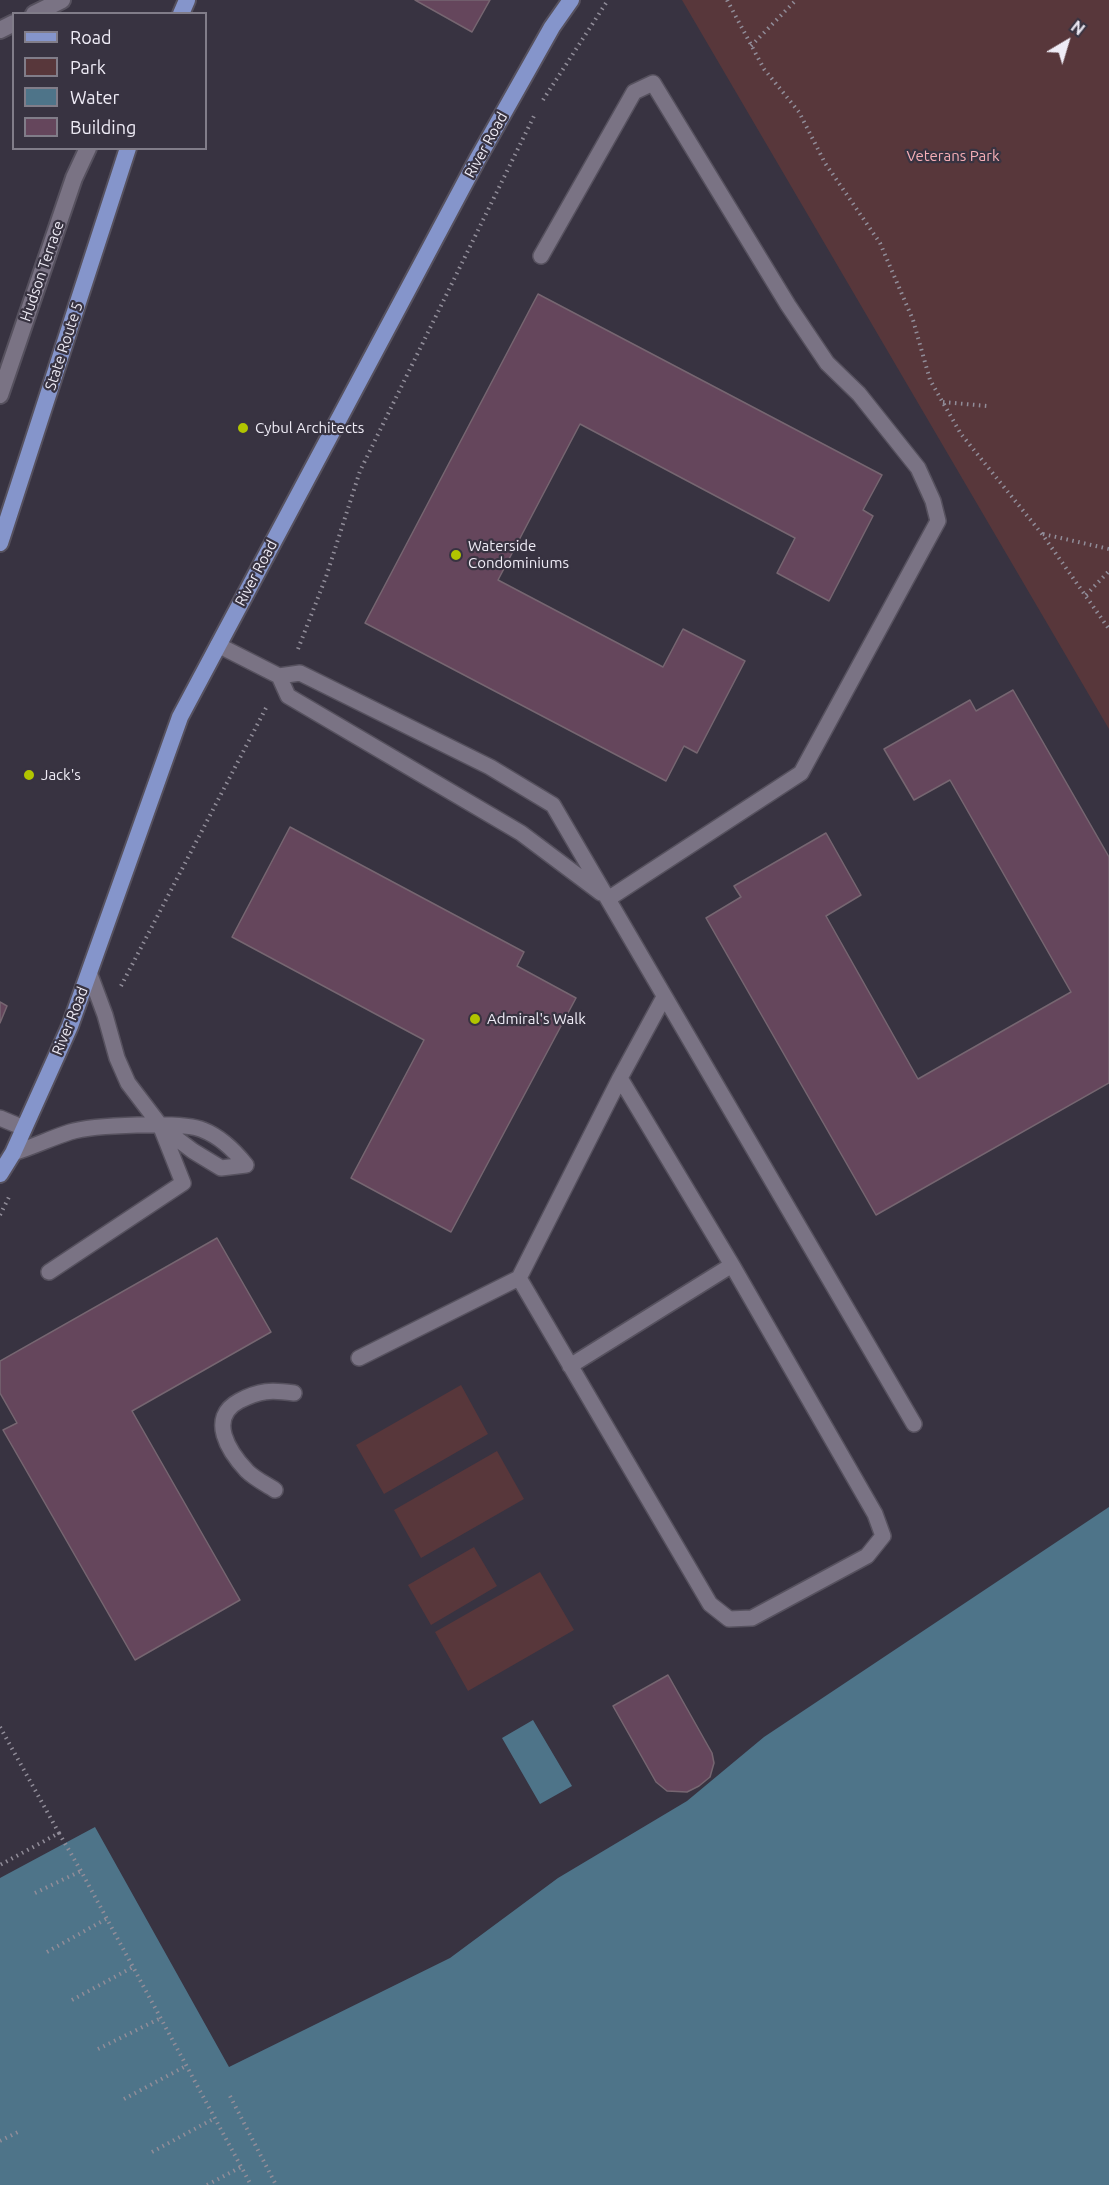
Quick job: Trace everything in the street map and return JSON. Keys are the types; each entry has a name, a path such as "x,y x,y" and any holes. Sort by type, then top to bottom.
{"main road":[{"name":"River Road","path":"0,1174 14,1153 70,1026 180,717 477,160 552,27 571,0"},
{"name":"State Route 5","path":"0,543 127,150"}],"street":[{"path":"38,12 63,0"},
{"name":"Hudson Terrace","path":"0,395 74,178 87,150"}],"lane":[{"path":"541,256 634,92 653,83 788,305 827,363 859,394 918,468 933,501 938,521 801,773 608,898"},
{"path":"218,645 281,677 300,673 311,678 490,767 553,805 914,1424"},
{"path":"281,677 288,696 521,833 608,898"},
{"path":"14,1153 69,1132 90,1128 160,1125 202,1129 232,1148 246,1165 221,1168 193,1151 160,1125 128,1083 117,1058 89,972"},
{"path":"359,1358 519,1278 620,1078 664,997"},
{"path":"519,1278 710,1604 729,1619 752,1618 867,1556 883,1536 874,1514 732,1265 620,1078"},
{"path":"0,1118 24,1128"},
{"path":"49,1272 183,1183 160,1125"},
{"path":"570,1366 732,1265"},
{"path":"274,1490 249,1473 229,1448 222,1431 223,1417 233,1405 250,1395 270,1390 294,1393"}],"path":[{"path":"105,1016 281,677 303,642 360,471 539,107 608,0"},
{"path":"727,0 764,69 799,112 825,163 880,243 913,320 930,380 942,402 962,434 1042,534 1109,629"},
{"path":"752,46 795,0"},
{"path":"942,402 987,406"},
{"path":"1042,534 1109,549"},
{"path":"1086,595 1109,571"},
{"path":"0,1215 10,1195"},
{"path":"0,1727 81,1870 251,2185"},
{"path":"0,1865 59,1833"},
{"path":"35,1893 81,1870"},
{"path":"46,1952 106,1919"},
{"path":"72,2000 133,1967"},
{"path":"98,2049 160,2018"},
{"path":"124,2099 186,2066"},
{"path":"230,2096 276,2185"},
{"path":"152,2152 215,2118"},
{"path":"0,2141 20,2131"},
{"path":"207,2185 242,2167"}],"green space":[{"name":"Veterans Park","path":"682,0 1109,0 1109,729"},
{"path":"461,1385 488,1434 384,1494 356,1445"},
{"path":"497,1451 524,1499 421,1558 394,1510"},
{"path":"474,1547 497,1586 431,1625 408,1585"},
{"path":"540,1572 574,1630 468,1691 435,1632"}],"water":[{"path":"1109,1507 1109,2185 0,2185 0,1878 95,1827 229,2067 450,1958 558,1878 687,1801 764,1737"},
{"path":"533,1720 572,1786 540,1804 502,1738"}],"building":[{"path":"415,0 490,0 472,32"},
{"name":"Waterside Condominiums","path":"538,294 882,475 863,510 873,516 829,601 777,573 795,538 580,424 498,580 663,667 683,629 745,661 697,753 684,746 666,781 365,623"},
{"path":"1013,690 1109,857 1109,1083 876,1215 706,918 741,897 734,886 826,833 861,895 826,916 918,1079 1071,992 950,780 914,800 884,749 970,700 976,711"},
{"name":"Admiral's Walk","path":"290,827 524,952 517,966 576,998 451,1232 351,1178 424,1040 232,937"},
{"path":"0,1002 7,1006 0,1023"},
{"path":"217,1238 271,1332 132,1411 240,1600 135,1660 3,1430 17,1423 0,1393 0,1361"},
{"path":"668,1675 712,1753 714,1763 710,1777 687,1792 667,1791 656,1782 613,1706"}],"place":[{"name":"Cybul Architects","path":"243,428"},
{"name":"Waterside Condominiums","path":"456,555"},
{"name":"Jack's","path":"29,775"},
{"name":"Admiral's Walk","path":"475,1019"}]}
